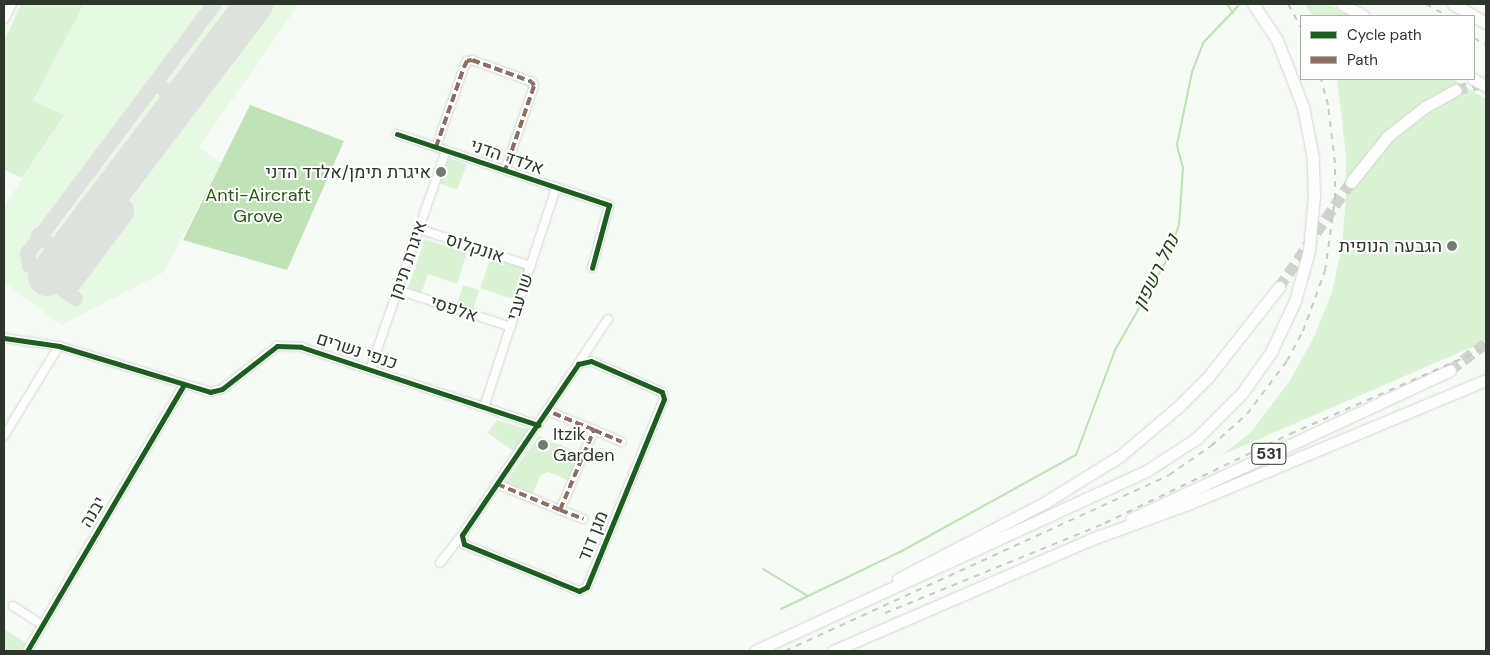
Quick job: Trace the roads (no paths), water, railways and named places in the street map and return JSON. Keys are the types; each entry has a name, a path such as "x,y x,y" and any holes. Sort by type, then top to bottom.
{"highway":[{"path":"756,651 1148,470 1197,438 1228,410 1252,381 1280,335 1297,295 1309,250 1314,196 1313,158 1303,107 1277,40 1253,4"},
{"path":"1342,4 1362,15"},
{"path":"1453,4 1472,15"},
{"path":"1475,17 1486,23"},
{"path":"1475,80 1486,86"},
{"path":"1351,182 1388,136 1425,107 1456,90"},
{"path":"801,630 1044,502 1120,456 1202,383 1279,287"},
{"name":"531","path":"833,651 1089,540 1450,370"},
{"path":"1089,540 1188,504 1486,380"}],"main road":[{"path":"4,18 11,4"}],"street":[{"path":"436,147 464,67 467,61 472,60 532,82 534,86 505,170"},
{"name":"אלדד הדני","path":"397,134 609,205 592,268"},
{"name":"איגרת תימן","path":"370,370 446,150"},
{"name":"שרעבי","path":"484,407 556,188"},
{"name":"אונקלוס","path":"419,229 530,266"},
{"name":"אלפסי","path":"398,290 510,327"},
{"path":"440,563 548,411 608,320"},
{"name":"כנפי נשרים","path":"4,338 59,346 183,386 210,392 222,389 277,346 312,350 538,425"},
{"path":"4,436 59,346"},
{"name":"מגן דוד","path":"462,534 464,544 579,591 587,587 664,396 596,361 578,364"},
{"name":"יבנה","path":"27,651 183,386"},
{"path":"548,411 622,442"},
{"path":"560,510 594,430"},
{"path":"497,484 583,519"},
{"path":"13,606 42,625"}],"waterway":[{"path":"1227,4 1233,13"},
{"name":"נחל רשפון","path":"781,609 900,552 1076,455 1115,350 1165,263 1179,225 1183,168 1177,145 1192,72 1203,43 1238,6"},
{"path":"763,569 808,596"}],"tunnel":[{"path":"1456,90 1486,82"},
{"path":"1279,287 1351,182"},
{"path":"1450,370 1486,343"}],"railway":[{"path":"1288,4 1300,25"},
{"path":"1426,4 1446,15"},
{"path":"1475,39 1486,45"},
{"path":"785,651 1169,475 1211,446 1247,414 1287,361 1303,331 1325,271 1335,199 1335,163 1328,105 1321,80"},
{"path":"885,613 1105,523 1290,434 1486,348"}],"place":[{"name":"איגרת תימן/אלדד הדני","path":"441,172"},
{"name":"הגבעה הנופית","path":"1452,246"},
{"name":"Itzik Garden","path":"543,445"}],"park label":[{"name":"Anti-Aircraft Grove","path":"258,206"}]}
